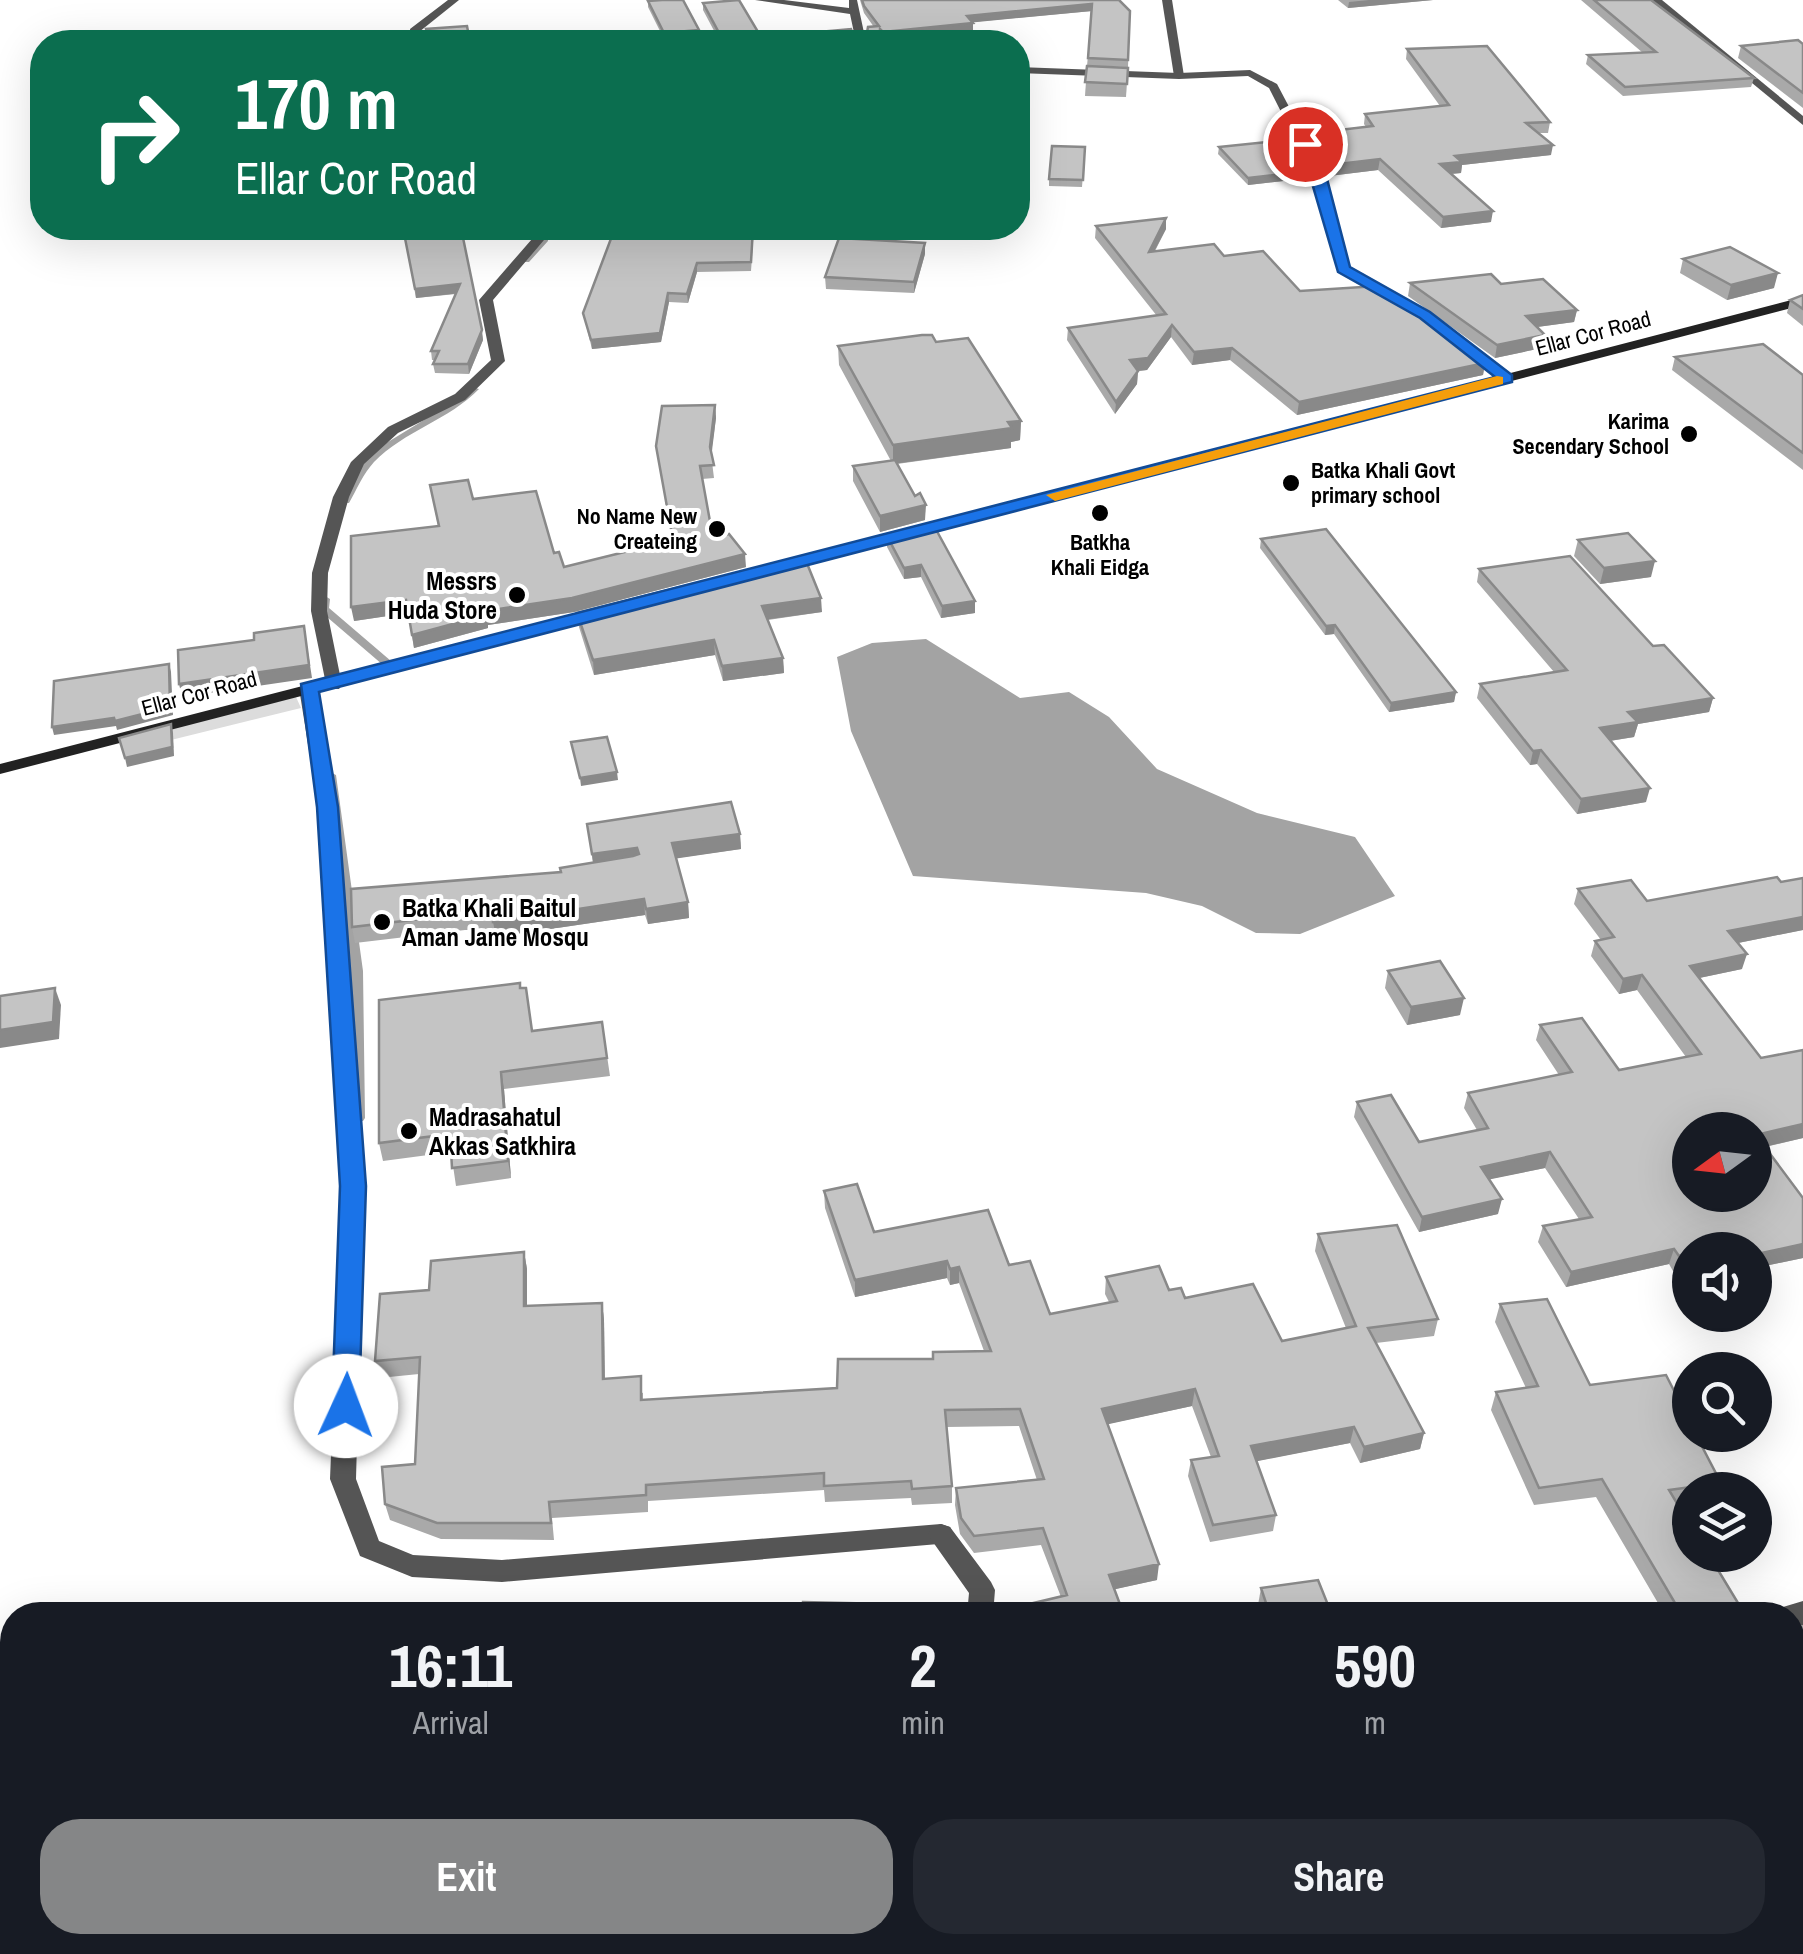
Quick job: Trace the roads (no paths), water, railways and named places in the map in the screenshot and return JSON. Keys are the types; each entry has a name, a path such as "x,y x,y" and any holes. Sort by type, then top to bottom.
{"main road":[{"name":"Ellar Cor Road","path":"772,569 1803,301"},
{"name":"Ellar Cor Road","path":"0,768 620,609"}],"street":[{"path":"414,30 454,0"},
{"path":"760,0 855,6"},
{"path":"1166,0 1179,76"},
{"path":"1656,0 1803,122"},
{"path":"1030,70 1179,76 1250,72 1272,86 1319,175 1343,269 1408,306"},
{"path":"334,685 320,612 320,573 341,497 358,462 393,430 460,397 498,361 486,300 538,240"},
{"path":"1448,335 1507,378"},
{"path":"308,688 328,807 353,1186 343,1479 369,1548 412,1566 502,1571 941,1535 982,1590 981,1602"}],"waterway":[{"path":"526,260 544,240"},
{"path":"346,501 356,478 386,447 441,415 475,389"},
{"path":"325,599 324,609 394,669"},
{"path":"330,775 357,971 358,1118"}],"place":[{"name":"Karima Secendary School","path":"1689,434"},
{"name":"Batka Khali Govt primary school","path":"1291,483"},
{"name":"Batkha Khali Eidga","path":"1100,513"},
{"name":"No Name New Createing","path":"717,529"},
{"name":"Messrs Huda Store","path":"517,595"},
{"name":"Batka Khali Baitul Aman Jame Mosqu","path":"382,922"},
{"name":"Madrasahatul Akkas Satkhira","path":"409,1131"}]}
